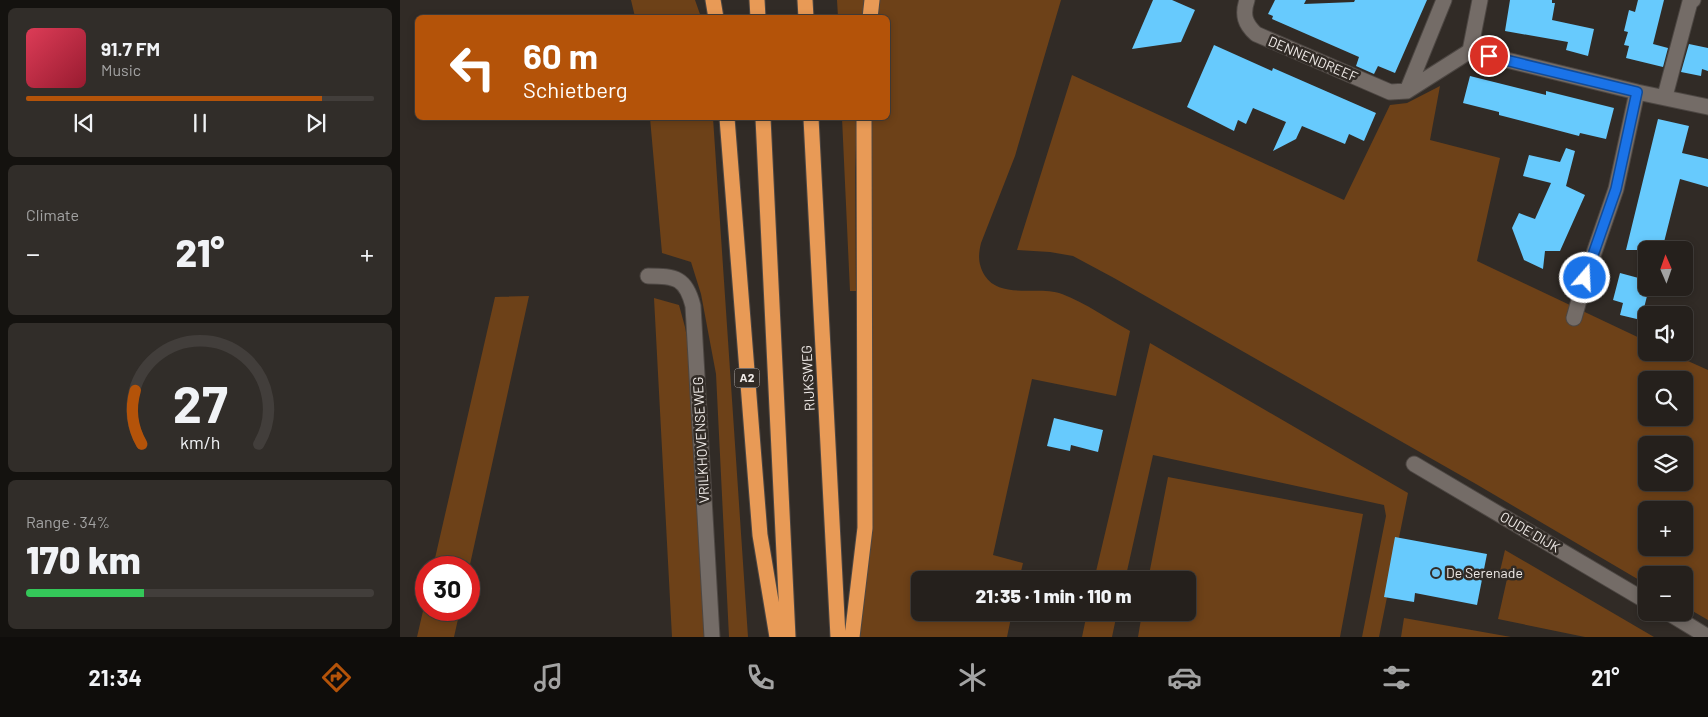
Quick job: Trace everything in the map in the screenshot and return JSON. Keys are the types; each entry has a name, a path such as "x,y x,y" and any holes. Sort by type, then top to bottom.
{"highway":[{"path":"713,0 716,15"},
{"path":"757,0 758,15"},
{"path":"805,0 806,15"},
{"path":"870,15 872,0"},
{"name":"A2","path":"726,120 760,535 777,637"},
{"name":"A2","path":"763,120 788,637"},
{"name":"RIJKSWEG","path":"811,120 838,637"},
{"path":"852,637 865,528 864,120"}],"street":[{"name":"DENNENDREEF","path":"1246,0 1244,15 1247,26 1256,34 1390,92 1407,91"},
{"path":"1407,91 1444,0"},
{"path":"1470,51 1480,0"},
{"path":"1665,96 1690,2 1693,0"},
{"path":"1407,91 1470,51 1637,92 1665,96 1708,107"},
{"path":"1574,318 1585,278 1616,189 1637,92"},
{"name":"VRILKHOVENSEWEG","path":"648,276 666,276 678,279 686,285 693,306 712,637"},
{"name":"OUDE DIJK","path":"1414,464 1638,596"},
{"path":"1681,621 1708,637"}],"shaded area":[{"path":"631,0 695,0 700,15 635,15"},
{"path":"837,0 866,0 864,15 838,15"},
{"path":"879,0 1061,0 1015,156 981,243 980,264 985,276 1001,288 1062,294 1088,306 1130,331 1116,396 1032,379 993,555 1023,563 1021,571 911,571 911,621 1010,621 1007,637 856,637 858,460 868,120 890,120 890,15 878,15"},
{"path":"1072,75 1344,200 1390,105 1407,103 1440,86 1430,140 1500,158 1477,261 1638,337 1638,361 1688,361 1708,370 1708,620 1693,611 1693,566 1638,566 1638,579 1476,484 1114,278 1073,256 1050,252 1017,250"},
{"path":"650,120 713,120 748,637 729,637 716,374 701,294 691,262 662,253"},
{"path":"842,120 857,120 855,172 856,291 850,291"},
{"path":"529,296 472,556 436,556 495,297"},
{"path":"654,298 679,305 693,369 706,637 672,637"},
{"path":"1150,343 1408,493 1379,637 1362,637 1386,516 1384,505 1153,455 1127,571 1096,571"},
{"path":"1168,477 1363,514 1340,637 1138,637 1141,621 1196,621 1196,571 1150,571"},
{"path":"1505,550 1654,637 1585,637 1498,619 1507,579 1500,571"},
{"path":"1404,618 1511,637 1401,637"},
{"path":"421,621 458,621 454,637 417,637"},
{"path":"1085,621 1115,621 1112,637 1082,637"}],"building":[{"path":"1153,0 1172,0 1195,10 1181,42 1132,49"},
{"path":"1275,0 1306,0 1304,4 1354,2 1355,0 1427,0 1395,73 1378,66 1374,74 1356,66 1359,57 1272,19 1273,16 1268,14"},
{"path":"1510,0 1552,0 1552,3 1555,3 1552,20 1594,29 1588,56 1566,50 1568,42 1505,31"},
{"path":"1638,0 1664,0 1653,44 1668,48 1663,67 1626,58 1629,46 1624,45 1628,32 1624,31 1629,10 1635,12"},
{"path":"1689,44 1708,48 1708,71 1702,69 1701,76 1681,72"},
{"path":"1214,45 1272,71 1273,68 1376,113 1364,141 1349,134 1345,144 1302,126 1296,139 1273,151 1286,122 1253,108 1246,124 1238,120 1234,131 1187,107"},
{"path":"1470,76 1546,95 1546,91 1614,108 1606,139 1580,133 1579,136 1499,115 1499,112 1463,103"},
{"path":"1658,119 1689,126 1682,153 1708,159 1708,187 1680,179 1664,241 1638,241 1638,250 1626,250"},
{"path":"1566,148 1575,151 1566,186 1585,195 1560,251 1545,251 1543,269 1524,260 1512,228 1519,213 1535,219 1551,183 1523,176 1529,155 1560,162"},
{"path":"1620,273 1638,278 1638,296 1647,296 1644,306 1638,306 1638,319 1620,315 1623,303 1613,300"},
{"path":"1054,418 1103,430 1098,452 1071,445 1070,451 1047,446"},
{"name":"De Serenade","path":"1395,537 1487,554 1477,605 1415,593 1414,602 1384,597"}],"place":[{"name":"De Serenade","path":"1436,573"}],"route":[{"path":"1489,56 1637,92 1616,189 1585,278"}]}
